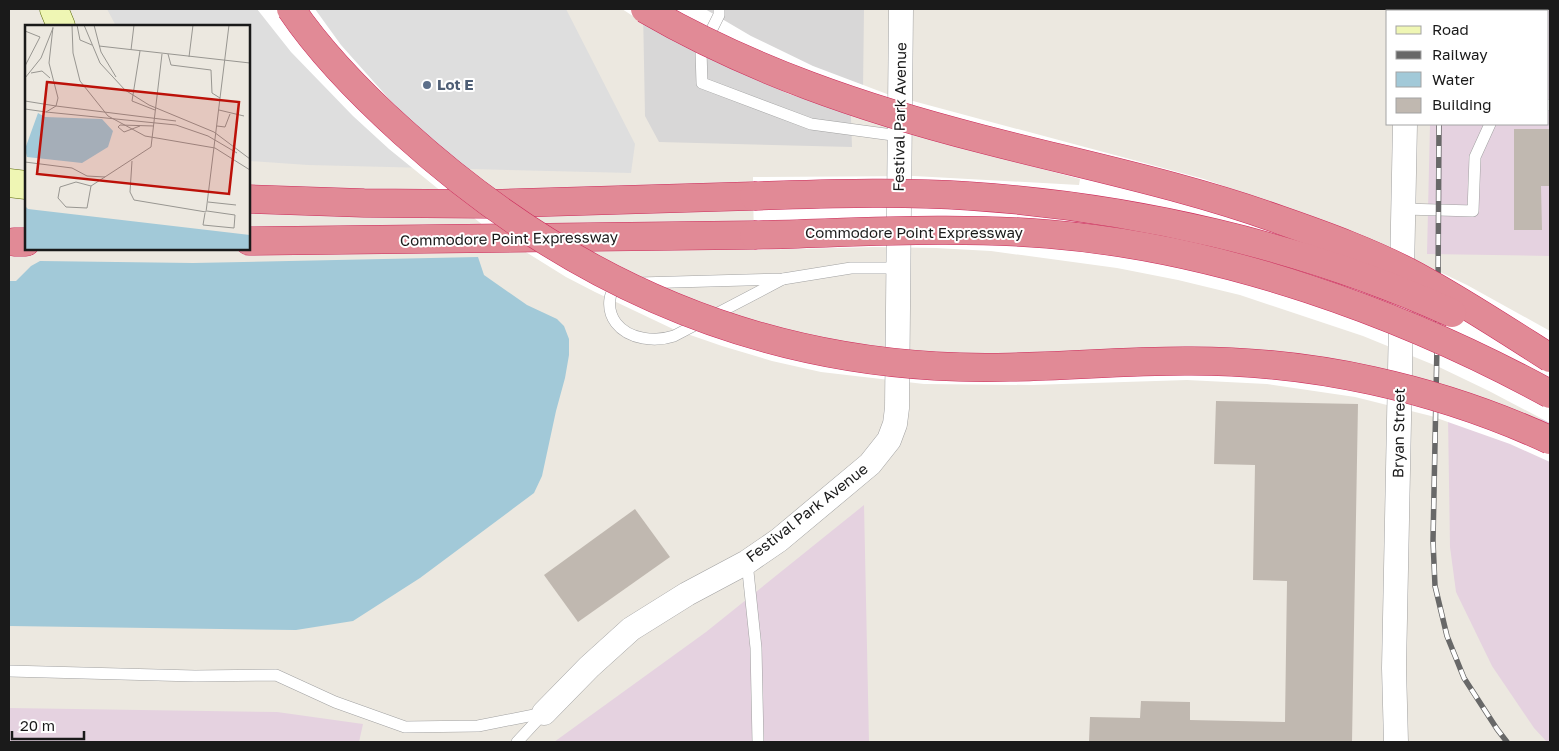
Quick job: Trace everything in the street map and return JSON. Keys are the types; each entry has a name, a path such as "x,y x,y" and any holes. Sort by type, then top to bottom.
{"highway":[{"path":"645,9 702,40 792,80 845,100 918,122 1188,191 1280,219 1388,262 1415,275 1464,303 1550,359"},
{"path":"671,9 735,50 792,80"},
{"path":"292,10 341,72 390,120 445,169 498,210 547,243 595,270 643,294 714,322 783,343 833,354 933,366 1009,367 1186,361 1247,363 1305,368 1365,379 1444,400 1500,419 1550,440"},
{"path":"250,199 364,203 486,204 878,194 969,196 1055,204 1184,226 1270,248 1362,278 1436,306 1550,359"},
{"name":"Commodore Point Expressway","path":"250,241 961,231 1020,232 1101,240 1162,251 1255,274 1373,312 1450,344 1550,394"}],"street":[{"path":"54,9 61,25"},
{"name":"Festival Park Avenue","path":"544,714 589,667 631,629 687,594 747,562 779,540 870,464 889,440 895,424 897,408 901,9"},
{"name":"Bryan Street","path":"1396,742 1394,668 1405,125"},
{"path":"9,183 25,185"}],"lane":[{"path":"719,9 719,15 701,51 702,83 812,124 900,136"},
{"path":"1404,209 1473,211 1475,157 1490,125"},
{"path":"783,279 665,339 645,338 624,330 617,324 612,315 610,305 613,289 618,285 625,284 783,279 851,268 898,268"},
{"path":"747,562 756,648 758,742"},
{"path":"9,671 195,676 276,675 335,702 405,727 478,726 544,714"},
{"path":"517,742 544,714"}],"shaded area":[{"name":"Lot E","path":"107,9 566,9 635,144 631,173 308,165 250,161 250,25 115,25"},
{"path":"643,9 864,9 863,90 850,90 852,147 659,142 645,116"},
{"path":"1550,9 1550,256 1427,254 1430,125 1549,125 1549,10 1432,10"},
{"path":"1448,417 1550,419 1550,742 1547,742 1534,728 1492,666 1456,592 1450,547"},
{"path":"864,505 869,742 554,742 706,632"},
{"path":"9,708 277,712 363,724 359,742 9,742"}],"water":[{"path":"478,257 484,275 527,305 557,319 564,326 569,339 569,355 565,378 542,476 534,493 420,578 353,621 296,630 9,626 9,281 16,281 31,266 40,261 193,263"}],"pier":[{"path":"257,9 315,9 341,45 390,100 416,126 476,179 569,242 667,291 782,331 870,347 953,354 997,355 1189,349 1550,427 1550,462 1510,444 1431,416 1355,397 1267,384 1187,380 1031,385 924,384 821,372 772,361 673,329 566,277 484,226 389,149 353,116 291,52"},
{"path":"622,9 705,9 751,36 813,66 887,94 1204,179 1309,216 1394,250 1467,285 1550,331 1550,423 1439,367 1363,336 1240,295 1178,280 1117,268 991,251 874,247 754,250 753,177 914,176 1079,185 1080,179 930,139 789,94 717,62 650,27"}],"building":[{"path":"1514,129 1550,129 1550,186 1541,186 1542,230 1514,230"},
{"path":"1216,401 1358,404 1352,742 1089,742 1090,717 1140,718 1141,701 1190,702 1190,720 1285,722 1287,581 1253,580 1255,465 1214,464"},
{"path":"635,509 670,557 578,622 544,575"}],"railway":[{"path":"1439,125 1433,541 1435,586 1447,636 1464,678 1507,742"}],"place":[{"name":"Lot E","path":"427,85"}]}
